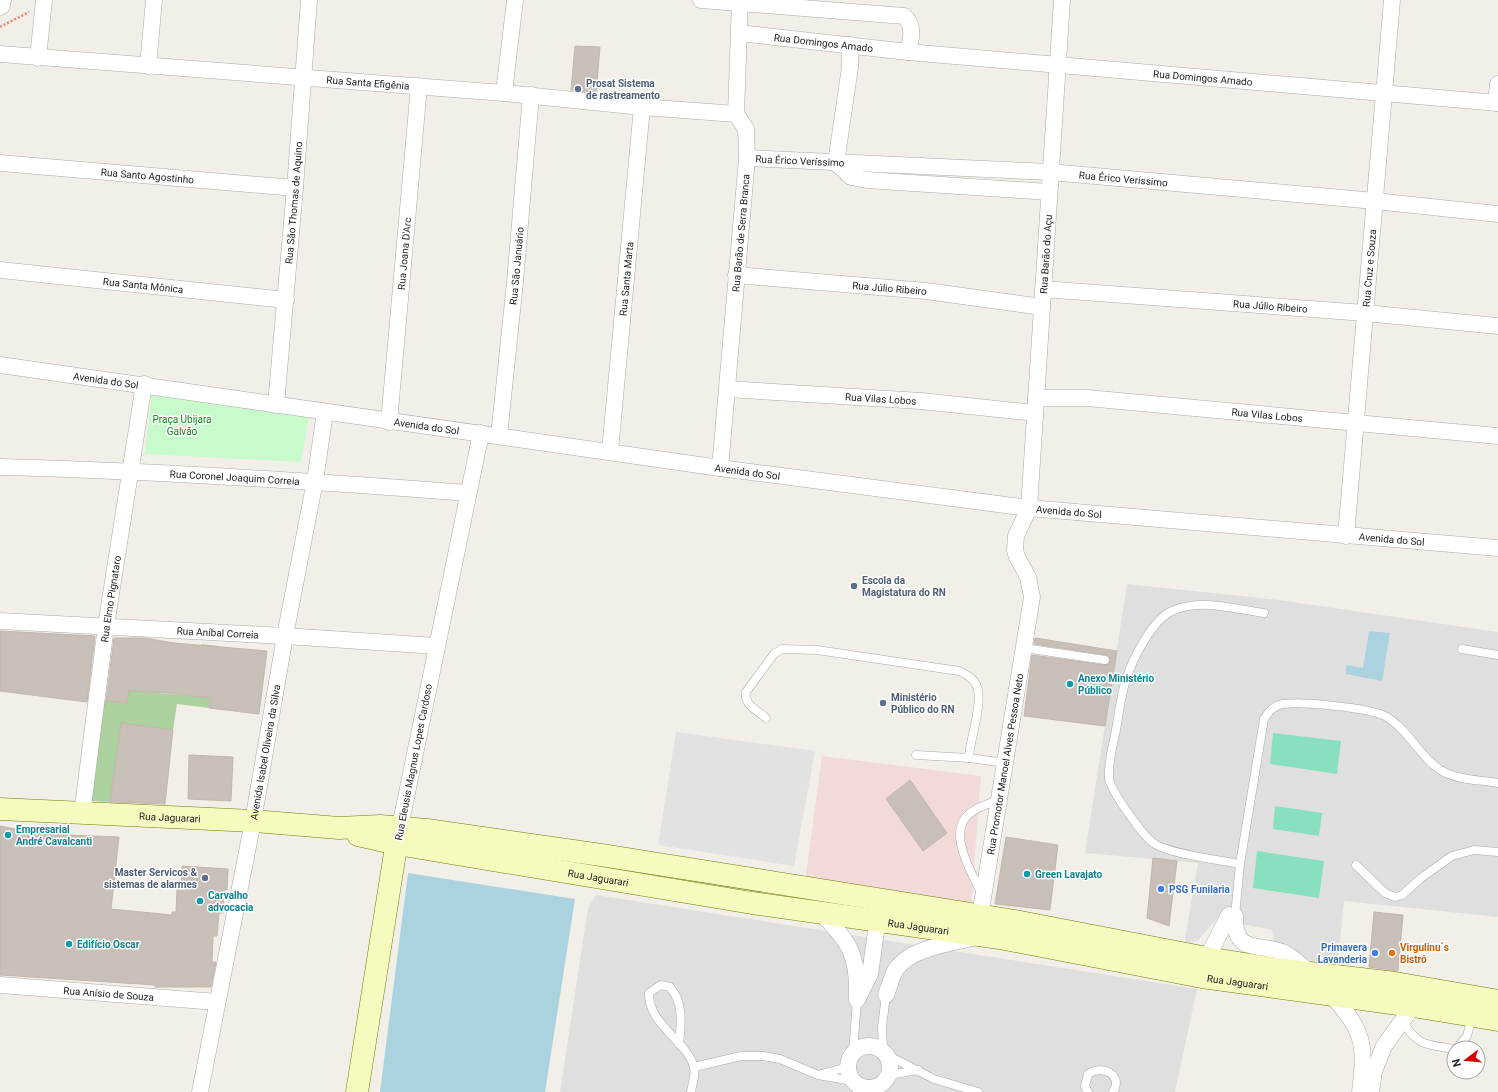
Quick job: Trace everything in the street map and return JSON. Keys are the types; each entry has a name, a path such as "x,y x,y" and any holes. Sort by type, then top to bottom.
{"main road":[{"name":"Rua Jaguarari","path":"0,809 253,821 339,828 363,826 398,835 822,914 879,910 982,916 1207,958 1310,973 1395,983 1498,1001"},
{"name":"Rua Jaguarari","path":"398,835 601,855 879,910"},
{"name":"Rua Eleusis Magnus Lopes Cardoso","path":"357,1092 398,835"},
{"name":"Rua Jaguarari","path":"982,916 1202,977 1330,994 1407,1013 1473,1016 1498,1020"}],"street":[{"path":"0,0 0,5"},
{"path":"148,66 154,0"},
{"name":"Rua São Thomas de Aquino","path":"276,405 286,300 309,0"},
{"path":"504,92 515,0"},
{"path":"701,0 904,16 910,23 912,32 908,52"},
{"name":"Rua Barão do Açu","path":"1029,508 1062,0"},
{"name":"Rua Cruz e Souza","path":"1346,536 1392,0"},
{"path":"38,58 43,2"},
{"path":"736,114 740,2"},
{"name":"Rua Domingos Amado","path":"739,33 908,52 1497,103"},
{"path":"850,45 850,67 836,163 851,177 867,180 1049,192"},
{"name":"Rua Santa Efigênia","path":"0,54 504,92 642,107 736,114"},
{"path":"1497,103 1498,84"},
{"name":"Rua Joana D'Arc","path":"389,422 419,86"},
{"name":"Rua São Januário","path":"499,436 515,282 531,95"},
{"name":"Rua Santa Marta","path":"610,451 642,107"},
{"name":"Rua Barão de Serra Branca","path":"720,468 747,158 746,129 736,114"},
{"name":"Rua Érico Veríssimo","path":"747,158 1050,172 1375,201 1498,214"},
{"name":"Rua Santo Agostinho","path":"0,163 295,188"},
{"name":"Rua Santa Mônica","path":"0,270 286,300"},
{"name":"Rua Júlio Ribeiro","path":"736,275 926,291 1042,306"},
{"name":"Rua Júlio Ribeiro","path":"1043,289 1365,313 1498,326"},
{"name":"Avenida do Sol","path":"0,365 144,384 389,422 481,433 720,468 1029,508 1498,548"},
{"name":"Rua Elmo Pignataro","path":"82,814 106,626 144,384"},
{"name":"Rua Vilas Lobos","path":"727,389 921,401 1036,405 1087,398 1498,436"},
{"name":"Avenida Isabel Oliveira da Silva","path":"200,1092 253,821 325,412"},
{"name":"Rua Eleusis Magnus Lopes Cardoso","path":"398,835 481,433"},
{"name":"Rua Coronel Joaquim Correia","path":"0,466 130,471 314,481 468,493"},
{"name":"Rua Promotor Manoel Alves Pessoa Neto","path":"982,916 1030,612 1031,589 1028,577 1016,557 1015,544 1016,536 1029,508"},
{"name":"Rua Aníbal Correia","path":"0,621 285,636 436,646"},
{"path":"857,1000 870,974 879,910"},
{"path":"822,914 839,930 850,945 856,967 857,1000"},
{"path":"886,995 896,970 904,961 982,916"},
{"path":"1207,958 1232,916"},
{"path":"1232,916 1238,937 1247,945 1284,952 1310,973"},
{"name":"Rua Anísio de Souza","path":"0,985 217,1002"},
{"path":"1330,994 1345,1010 1363,1044 1360,1092"},
{"path":"1371,1092 1374,1072 1384,1046 1407,1013"},
{"path":"1363,1044 1384,1046"},
{"path":"870,1045 885,1052 891,1068 882,1084 868,1088 853,1075 864,1046 870,1045"}],"lane":[{"path":"1240,864 1166,849 1154,844 1115,795 1109,778 1111,757 1126,678 1139,650 1152,630 1163,617 1170,611 1198,604 1264,613"},
{"path":"1024,648 1105,660"},
{"path":"1462,648 1498,655"},
{"path":"766,718 746,702 746,692 774,654 782,649 817,650 959,671 975,682 978,691 977,714 969,758"},
{"path":"1232,916 1264,720 1268,712 1277,706 1293,703 1358,710 1384,715 1399,726 1434,765 1443,772 1452,776 1498,783"},
{"path":"916,755 969,758 1006,763"},
{"path":"982,916 963,853 960,840 961,830 965,817 1000,799"},
{"path":"1356,865 1385,893 1395,897 1402,895 1420,878 1452,856 1474,850 1498,852"},
{"path":"679,1044 680,1015 677,997 670,987 661,985 649,993 649,1003 655,1016 679,1044 694,1067 691,1092"},
{"path":"886,995 882,1027 885,1052 934,1078 978,1092"},
{"path":"853,1075 857,1000"},
{"path":"1407,1013 1411,1034 1422,1044 1446,1048"},
{"path":"1464,1040 1467,1036 1473,1016"},
{"path":"694,1067 741,1056 763,1056 780,1059 818,1074 853,1075"},
{"path":"882,1084 918,1070"},
{"path":"1088,1092 1085,1086 1088,1074 1093,1070 1107,1071 1116,1080 1116,1088 1113,1092"},
{"path":"818,1074 853,1075"}],"path":[{"path":"0,27 43,2"}],"shaded area":[{"path":"1127,584 1279,600 1498,632 1498,917 1344,901 1337,968 1318,964 1274,943 1272,930 1217,919 1197,941 1184,945 1198,863 1085,853"},
{"path":"676,732 815,751 794,866 658,845"},
{"path":"822,756 981,776 971,907 805,882"},
{"path":"596,895 1197,989 1175,1092 560,1092 588,908"}],"green space":[{"name":"Praça Ubijara Galvão","path":"152,390 310,412 301,462 145,454"},
{"path":"106,638 113,638 103,700 127,703 136,638 155,640 146,692 194,696 201,644 219,646 209,708 177,704 173,730 121,724 110,802 89,801"},
{"path":"1273,733 1341,741 1337,774 1270,764"},
{"path":"1275,806 1322,813 1319,836 1273,829"},
{"path":"1257,851 1324,861 1319,898 1253,888"}],"water":[{"path":"1369,631 1390,633 1382,681 1346,674 1346,665 1363,668"},
{"path":"408,873 575,899 545,1092 380,1092"}],"building":[{"path":"575,46 600,47 596,93 571,90"},
{"path":"0,631 95,636 87,702 0,691"},
{"path":"114,638 145,638 174,643 267,651 259,714 209,708 211,698 168,693 129,691 127,703 106,701"},
{"name":"Anexo Ministério Público","path":"1035,638 1117,651 1105,726 1024,716 1032,655 1104,665 1109,664 1110,660 1106,655 1034,644"},
{"path":"121,723 173,730 165,804 110,802"},
{"path":"189,755 233,757 231,801 188,799"},
{"path":"910,780 947,833 923,851 886,799"},
{"path":"0,826 41,834 119,837 111,909 172,915 172,912 176,912 177,889 181,889 182,866 228,869 227,890 224,890 223,913 219,913 217,936 213,936 212,962 216,962 211,987 155,987 155,985 0,975"},
{"name":"Green Lavajato","path":"1006,837 1058,845 1050,910 995,904"},
{"name":"PSG Funilaria","path":"1153,858 1177,861 1169,926 1147,918"},
{"path":"1374,912 1403,915 1398,971 1369,967"}],"place":[{"name":"Prosat Sistema de rastreamento","path":"578,89"},
{"name":"Escola da Magistatura do RN","path":"854,586"},
{"name":"Anexo Ministério Público","path":"1070,684"},
{"name":"Ministério Público do RN","path":"883,703"},
{"name":"Empresarial André Cavalcanti","path":"8,835"},
{"name":"Green Lavajato","path":"1027,874"},
{"name":"Master Servicos & sistemas de alarmes","path":"205,878"},
{"name":"PSG Funilaria","path":"1161,889"},
{"name":"Carvalho advocacia","path":"200,901"},
{"name":"Edifício Oscar","path":"69,944"},
{"name":"Primavera Lavanderia","path":"1375,953"},
{"name":"Virgulinu´s Bistrô","path":"1392,953"}]}
